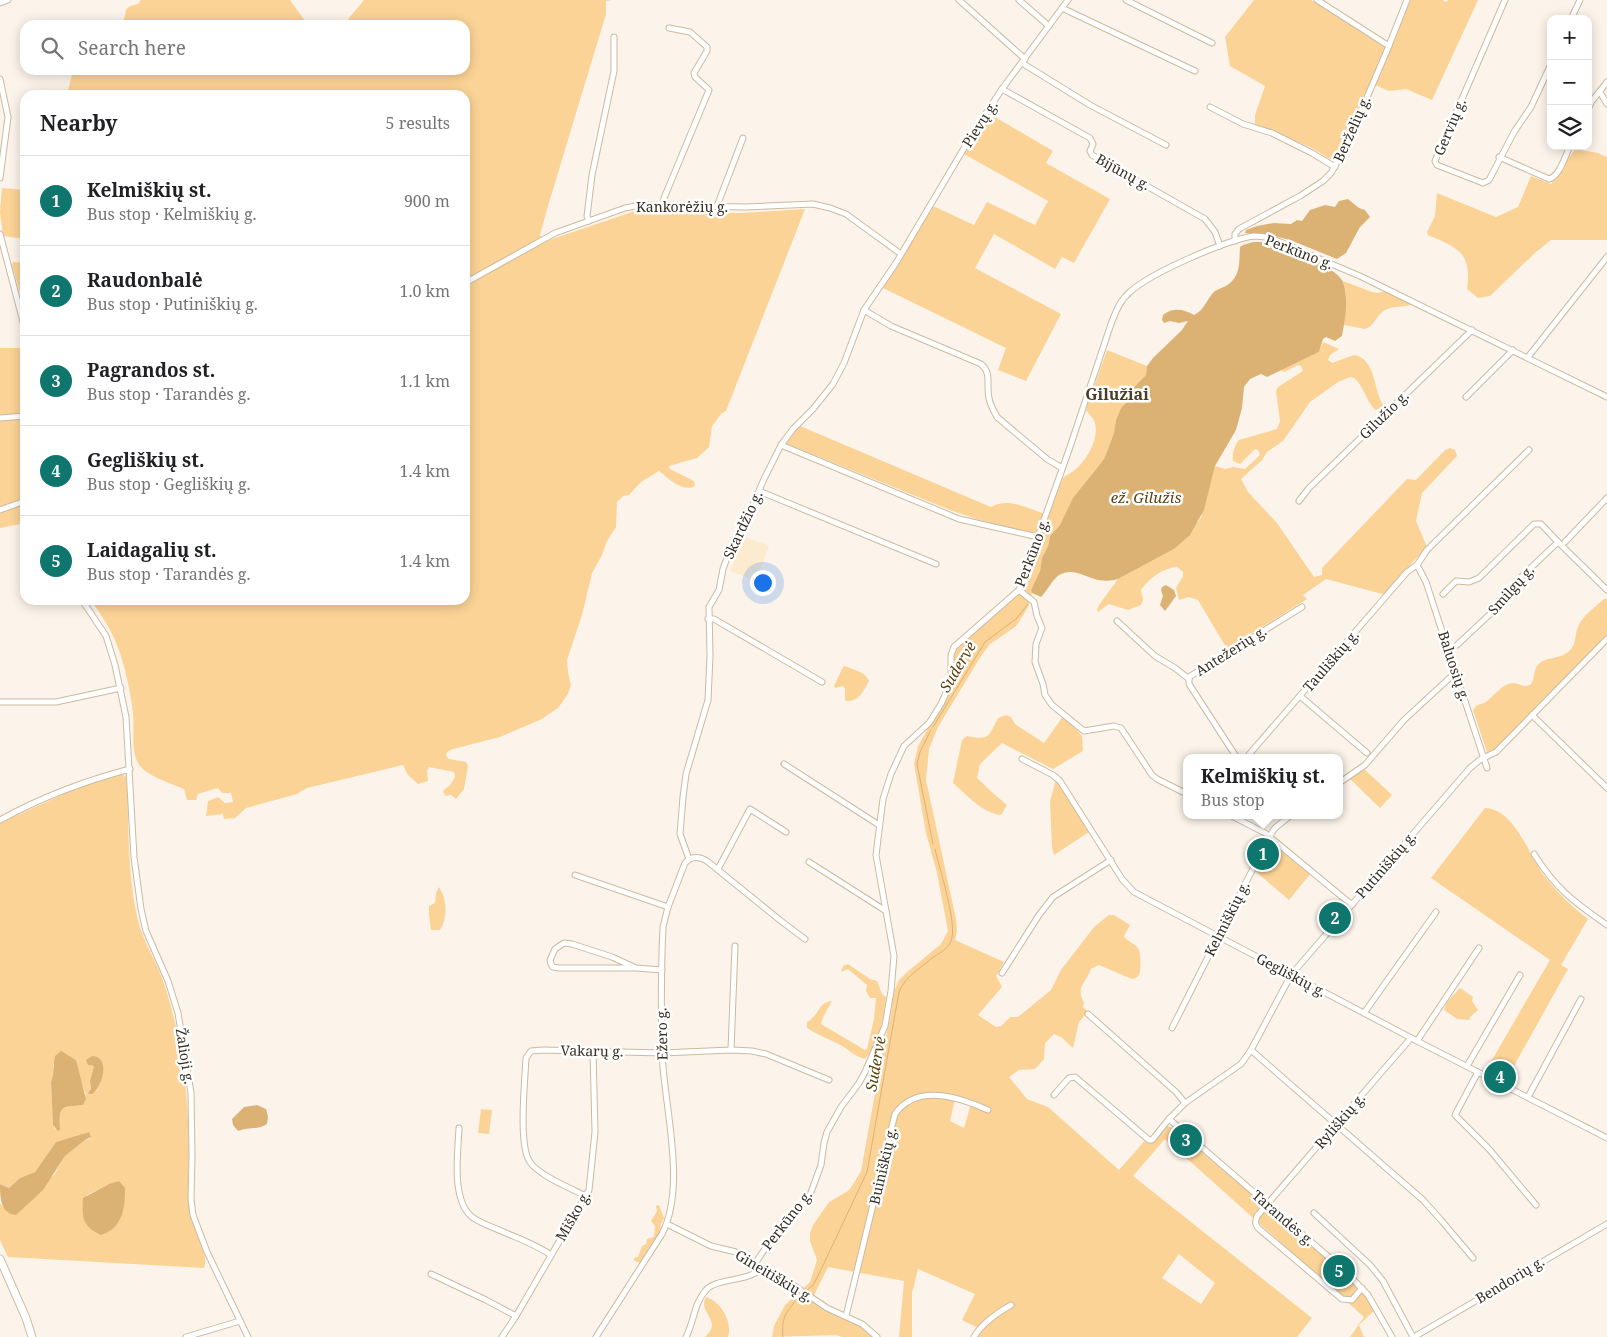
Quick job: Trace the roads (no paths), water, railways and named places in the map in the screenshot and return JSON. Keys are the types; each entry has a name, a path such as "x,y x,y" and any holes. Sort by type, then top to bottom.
{"main road":[{"path":"0,1259 32,1337"}],"street":[{"path":"0,4 8,0"},
{"path":"959,0 1024,61 1090,105 1166,145"},
{"path":"1019,0 1049,26"},
{"name":"Pievų g.","path":"901,254 973,133 1002,89 1068,0"},
{"path":"1126,0 1212,43"},
{"path":"1317,0 1389,46"},
{"name":"Berželių g.","path":"1235,241 1235,234 1239,229 1328,177 1350,137 1407,0"},
{"name":"Gervių g.","path":"1505,0 1435,161 1437,165 1483,182 1489,180 1499,157 1531,107 1547,73"},
{"path":"1573,15 1580,0"},
{"path":"1062,8 1195,71"},
{"path":"663,205 664,198 709,90 694,73 708,51 707,47 690,32 669,28"},
{"path":"588,221 592,176 614,71 614,36"},
{"path":"0,79 8,120 0,178"},
{"path":"1590,105 1607,82"},
{"name":"Bijūnų g.","path":"1002,89 1090,138 1093,144 1090,151 1092,155 1206,218 1220,246"},
{"path":"1600,92 1607,104"},
{"path":"1210,107 1243,124 1272,133 1335,167"},
{"path":"717,206 744,138"},
{"path":"1499,157 1549,180 1554,178 1568,150"},
{"name":"Kankorėžių g.","path":"470,280 499,266 545,238 633,206 663,205 745,208 813,204 846,214 901,254"},
{"path":"0,234 20,310"},
{"name":"Perkūno g.","path":"754,1265 781,1225 810,1195 821,1165 827,1132 842,1106 859,1083 882,1032 888,1013 894,966 893,945 876,855 883,799 891,774 906,742 929,723 941,704 950,684 951,655 954,647 1019,590 1111,324 1121,302 1130,292 1145,281 1220,246 1254,236 1263,236 1362,277 1607,397"},
{"name":"Skardžio g.","path":"689,859 680,834 681,814 686,774 708,700 709,607 719,590 725,563 782,445 792,429 829,390 844,363 864,310 901,254"},
{"path":"1528,357 1607,257"},
{"path":"864,310 891,326 981,364 988,373 988,398 997,417 1047,459 1062,468"},
{"name":"Gilužio g.","path":"1299,501 1309,488 1472,330"},
{"path":"1466,397 1513,350"},
{"path":"0,418 20,416"},
{"path":"782,445 959,519 1038,537"},
{"name":"Tauliškių g.","path":"1249,754 1407,572 1417,565 1427,550 1529,450"},
{"path":"759,491 936,564"},
{"path":"1565,542 1607,498"},
{"path":"0,510 20,503"},
{"path":"1443,594 1456,581 1469,582 1479,578 1534,524 1540,524 1606,588"},
{"name":"Smilgų g.","path":"1457,645 1504,601 1518,580 1558,542"},
{"name":"Baluosių g.","path":"1417,565 1426,582 1487,768"},
{"path":"1019,590 1034,602 1042,628 1036,644 1035,662 1047,700 1084,731 1114,726 1121,728 1152,775 1183,792"},
{"name":"Žalioji g.","path":"85,605 106,636 121,688 126,717 134,857 141,909 146,931 168,981 178,1013 190,1083 192,1120 191,1199 193,1215 207,1252 248,1337"},
{"name":"Antežerių g.","path":"1234,754 1189,684 1189,679 1302,606"},
{"path":"708,619 714,620 822,682"},
{"path":"1117,621 1156,656 1189,679"},
{"name":"Putiniškių g.","path":"1169,1119 1184,1103 1236,1068 1252,1050 1292,976 1470,768 1496,752 1607,639"},
{"path":"1343,780 1365,765 1404,720 1456,672"},
{"path":"0,702 56,702 121,688"},
{"path":"1300,696 1367,752"},
{"path":"1532,715 1607,788"},
{"name":"Gegliškių g.","path":"1022,759 1053,775 1060,781 1129,888 1134,892 1411,1038 1607,1138"},
{"path":"784,764 879,825"},
{"path":"0,820 63,789 130,769"},
{"path":"718,869 750,810 786,832"},
{"path":"1237,819 1269,837 1352,905"},
{"name":"Kelmiškių g.","path":"1172,1028 1269,837 1275,828 1286,819"},
{"path":"1534,854 1562,892 1607,925"},
{"path":"689,859 704,859 805,939"},
{"name":"Ežero g.","path":"596,1337 668,1224 672,1200 673,1158 662,1052 663,927 668,907 683,867 689,859"},
{"path":"1002,973 1039,915 1054,897 1111,860"},
{"path":"809,862 886,911"},
{"path":"575,875 668,907"},
{"path":"1364,1013 1436,912"},
{"path":"636,968 586,948 564,943 555,949 550,960 554,967 559,968 662,970"},
{"path":"731,1050 735,946"},
{"path":"1417,1041 1479,948"},
{"path":"1467,1066 1520,975"},
{"path":"1528,1097 1581,999"},
{"path":"1088,1014 1176,1092 1184,1103"},
{"name":"Ryliškių g.","path":"1362,1288 1352,1300 1342,1299 1255,1225 1257,1216 1411,1038"},
{"path":"1252,1050 1423,1200 1473,1258"},
{"name":"Vakarų g.","path":"586,1196 553,1180 534,1167 527,1157 524,1129 526,1058 531,1051 752,1051 766,1054 828,1080"},
{"name":"Miško g.","path":"502,1337 586,1196 592,1180 594,1132 593,1051"},
{"path":"1478,1072 1455,1116 1489,1148 1536,1205"},
{"path":"1054,1096 1069,1078 1075,1077 1150,1140 1169,1119"},
{"name":"Buiniškių g.","path":"846,1316 895,1114 910,1100 930,1096 958,1098 988,1110"},
{"name":"Tarandės g.","path":"1169,1119 1346,1272 1362,1288 1375,1306 1392,1337"},
{"path":"459,1128 457,1175 462,1202 468,1213 483,1223 539,1247 551,1255"},
{"path":"1314,1214 1370,1265 1383,1282 1414,1337"},
{"name":"Gineitiškių g.","path":"668,1224 711,1246 736,1252 754,1265 793,1285 827,1308 862,1324 877,1337"},
{"name":"Bendorių g.","path":"1414,1337 1607,1224"},
{"path":"686,1337 692,1324 696,1306 709,1286 756,1273 761,1269"},
{"path":"431,1274 479,1296 516,1316"},
{"path":"974,1337 993,1317 1011,1306"},
{"path":"186,1337 240,1321"}],"water":[{"path":"1348,199 1359,208 1365,210 1370,217 1360,227 1346,253 1337,259 1290,240 1266,234 1245,233 1246,230 1257,226 1274,223 1291,224 1297,220 1302,221 1310,210 1325,205 1335,207 1339,201"},
{"name":"ež. Gilužis","path":"1253,242 1264,242 1295,253 1320,264 1338,276 1343,282 1346,295 1342,336 1335,341 1326,337 1323,339 1319,352 1267,377 1261,374 1250,379 1244,387 1242,408 1236,430 1215,466 1204,510 1190,535 1174,549 1118,579 1093,579 1079,573 1069,572 1056,577 1041,597 1032,593 1031,590 1040,571 1042,558 1048,546 1050,536 1060,525 1073,498 1104,459 1114,433 1116,420 1121,408 1128,401 1131,390 1146,375 1147,366 1153,358 1182,330 1188,321 1164,323 1162,320 1163,315 1174,310 1186,311 1194,315 1198,313 1215,291 1226,286 1237,274 1240,247"},
{"path":"1166,585 1174,590 1176,596 1165,611 1160,605 1163,596 1161,590"},
{"path":"61,1051 76,1060 86,1099 83,1105 69,1106 62,1109 60,1130 58,1131 53,1125 51,1082 55,1056"},
{"path":"92,1056 98,1057 102,1061 103,1072 102,1079 96,1090 89,1094 94,1067 88,1065 86,1060"},
{"path":"257,1105 266,1109 267,1124 238,1131 233,1125 232,1119 244,1107"},
{"path":"89,1132 91,1137 65,1156 43,1190 16,1215 11,1214 4,1208 0,1194 0,1184 9,1188 20,1178 35,1172 56,1142"},
{"path":"119,1181 125,1188 121,1216 114,1228 101,1235 90,1228 84,1221 83,1198 109,1184"}],"waterway":[{"name":"Sudervė","path":"933,727 985,642 1017,618 1028,604"},
{"name":"Sudervė","path":"931,730 920,752 917,764 933,844"},
{"name":"Sudervė","path":"806,1291 813,1285 818,1276 867,1172 899,992 917,970 945,949 951,941 952,922 950,909 935,849"},
{"name":"Sudervė","path":"783,1337 784,1318 801,1295"}],"place":[{"name":"Kelmiškių st.","path":"1263,854"},
{"name":"Raudonbalė","path":"1335,918"},
{"name":"Gegliškių st.","path":"1500,1077"},
{"name":"Pagrandos st.","path":"1186,1140"},
{"name":"Laidagalių st.","path":"1339,1271"}],"district":[{"name":"Gilužiai","path":"1117,394"}]}
